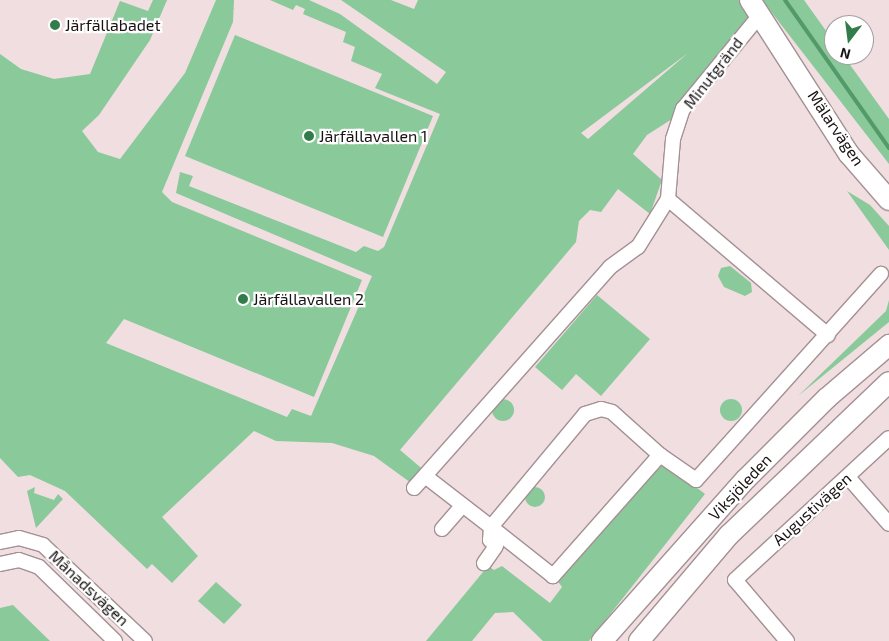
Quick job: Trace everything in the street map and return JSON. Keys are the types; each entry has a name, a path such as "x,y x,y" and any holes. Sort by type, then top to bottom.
{"main road":[{"name":"Mälarvägen","path":"755,8 787,54 849,154 889,200"},
{"name":"Mälarvägen","path":"787,54 889,178"},
{"name":"Viksjöleden","path":"602,641 746,479 827,398 889,344"},
{"name":"Viksjöleden","path":"639,641 729,535 889,382"}],"street":[{"name":"Minutgränd","path":"425,476 610,267 638,247 668,200 672,139 683,109 755,8"},
{"path":"668,200 828,335"},
{"path":"484,563 496,546 490,540 491,527 585,414 601,409 612,412 660,455 696,480 881,274"},
{"name":"Augustivägen","path":"787,641 735,580 889,438"},
{"path":"414,488 425,476 553,576 660,455"},
{"path":"848,477 889,524"},
{"path":"442,529 462,506"},
{"name":"Månadsvägen","path":"0,542 19,538 42,545 145,641"},
{"name":"Månadsvägen","path":"0,564 19,560 39,567 115,641"}],"green space":[{"path":"153,0 167,0 150,40 99,115 82,131 98,152 120,159 185,73 216,0 234,0 233,22 162,192 172,202 362,280 314,397 124,319 106,343 287,417 292,409 311,416 372,276 176,193 180,172 193,176 189,186 356,252 364,246 378,251 384,247 440,114 375,88 382,74 351,61 355,47 343,42 346,32 303,14 305,9 296,5 293,10 270,0 309,0 340,14 437,84 446,72 341,0 391,0 414,9 418,0 739,0 749,17 680,101 672,119 647,135 633,154 662,180 650,214 618,189 601,212 590,210 579,221 576,242 400,450 426,472 418,488 374,456 332,443 276,441 254,431 162,517 198,556 172,583 152,564 147,569 65,491 30,475 18,477 0,458 0,54 21,69 54,79 90,74 120,1 148,11","holes":["688,53 588,139 581,133"]},
{"path":"762,0 804,0 824,28 824,65 850,65 889,119 889,164"},
{"name":"Järfällavallen 1","path":"235,35 433,116 383,237 185,156"},
{"path":"847,191 870,205 889,226 889,250"},
{"path":"730,266 751,283 752,292 745,296 724,287 718,276 721,268"},
{"path":"597,295 650,339 601,396 576,374 562,390 535,367"},
{"path":"889,300 889,322 798,396 886,311"},
{"path":"503,399 513,406 514,410 507,420 503,421 493,414 492,410 499,400"},
{"path":"731,399 739,402 742,410 739,418 731,421 723,418 720,410 723,402"},
{"path":"658,458 705,494 589,641 543,641 513,612 495,613 472,641 426,641 488,566 494,570 502,566 550,603 562,587 556,579"},
{"path":"35,487 34,493 54,500 58,494 63,499 36,528 27,491"},
{"path":"531,487 539,487 545,493 545,501 539,507 531,507 525,501 525,493"},
{"path":"216,582 242,605 224,624 198,601"},
{"path":"13,605 50,641 0,641 0,608"}],"waterway":[{"path":"785,0 889,148"}],"place":[{"name":"Järfällabadet","path":"55,25"},
{"name":"Järfällavallen 1","path":"309,136"},
{"name":"Järfällavallen 2","path":"243,299"}]}
